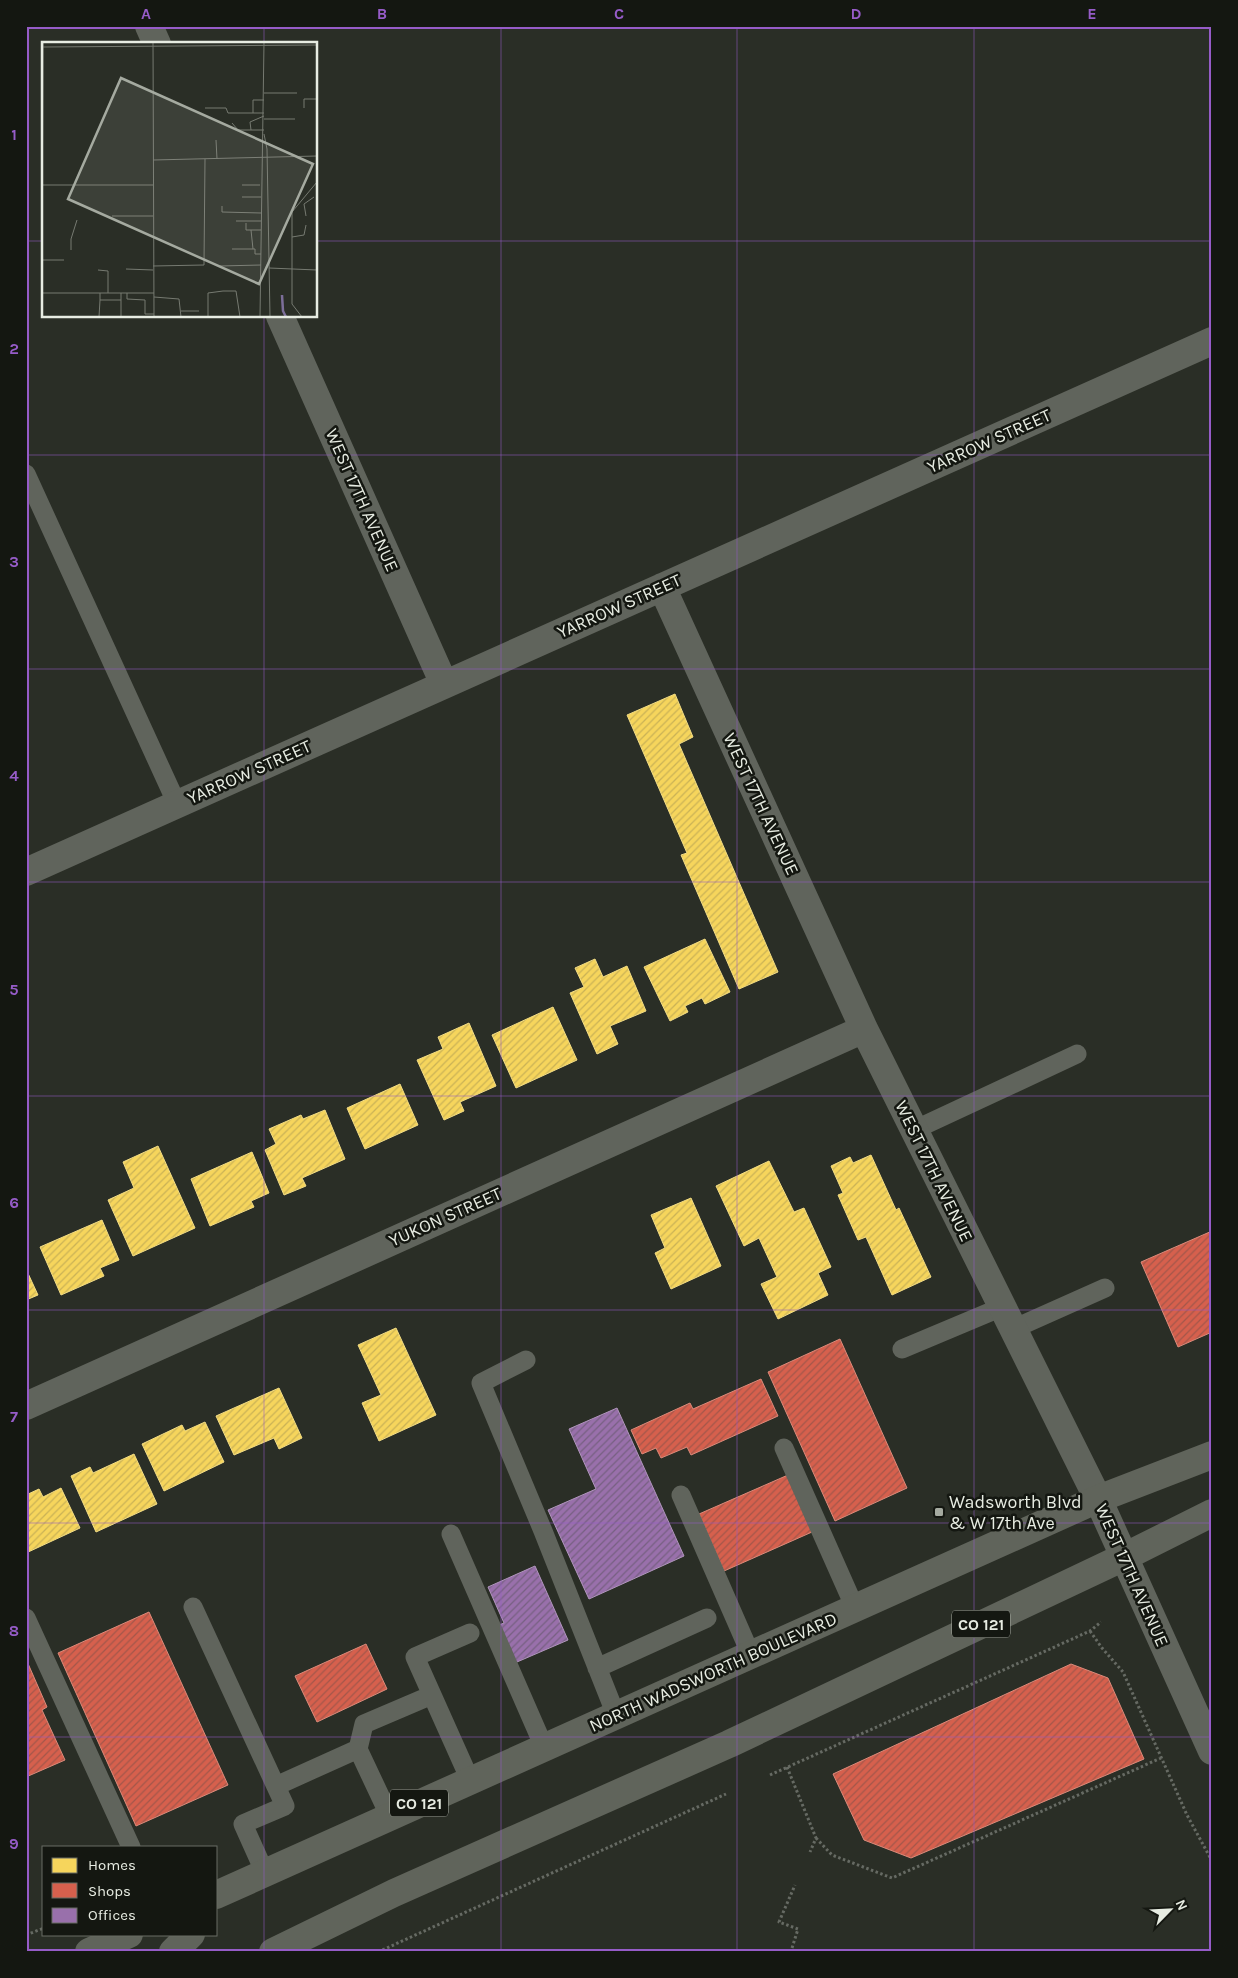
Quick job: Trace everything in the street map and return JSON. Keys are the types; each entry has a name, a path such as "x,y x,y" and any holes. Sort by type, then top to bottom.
{"main road":[{"name":"NORTH WADSWORTH BOULEVARD","path":"218,1894 1098,1499 1212,1455"},
{"name":"CO 121","path":"273,1952 394,1893 729,1744 1124,1557 1212,1513"},
{"path":"218,1908 256,1876"},
{"path":"89,1952 125,1936"},
{"path":"173,1952 189,1936"}],"street":[{"path":"149,26 156,42"},
{"name":"WEST 17TH AVENUE","path":"281,318 444,684"},
{"name":"YARROW STREET","path":"26,872 1212,341"},
{"name":"WEST 17TH AVENUE","path":"662,587 864,1029 1098,1499 1212,1752"},
{"name":"YUKON STREET","path":"26,1406 864,1029"}],"lane":[{"path":"26,474 177,804"},
{"path":"914,1130 1076,1054"},
{"path":"902,1349 1104,1288"},
{"path":"526,1360 481,1383 543,1531 616,1715"},
{"path":"784,1448 855,1608"},
{"path":"681,1495 751,1655"},
{"path":"451,1534 544,1747"},
{"path":"193,1607 285,1806 243,1824 256,1876"},
{"path":"26,1618 131,1846"},
{"path":"598,1668 707,1618"},
{"path":"470,1633 415,1657 470,1780"},
{"path":"390,1817 358,1749 364,1724 432,1695"},
{"path":"276,1786 358,1749"}],"path":[{"path":"770,1775 1090,1631 1101,1622"},
{"path":"1090,1631 1123,1672 1187,1815 1212,1861"},
{"path":"787,1767 816,1838 832,1855 892,1878 1161,1758"},
{"path":"378,1952 726,1794"},
{"path":"810,1852 816,1838"},
{"path":"792,1948 798,1929 779,1922 795,1886"},
{"path":"26,1935 42,1929"}],"building: Homes":[{"path":"675,694 693,737 679,744 778,972 739,989 681,855 687,853 627,715"},
{"path":"705,939 730,992 705,1004 702,998 685,1006 688,1012 670,1021 644,967"},
{"path":"595,959 603,977 627,966 646,1011 610,1026 618,1044 597,1054 570,993 584,987 575,968"},
{"path":"553,1007 577,1060 516,1088 492,1035"},
{"path":"469,1023 496,1086 460,1102 464,1111 444,1120 417,1060 443,1049 438,1037"},
{"path":"400,1084 418,1125 365,1149 347,1108"},
{"path":"325,1110 345,1159 302,1178 306,1186 284,1195 265,1150 276,1144 269,1129 301,1115 303,1119"},
{"path":"158,1146 195,1228 133,1256 108,1200 134,1188 123,1162"},
{"path":"252,1152 269,1193 251,1201 254,1207 210,1226 191,1179"},
{"path":"871,1155 896,1210 899,1208 931,1277 892,1295 866,1237 858,1240 838,1195 843,1193 831,1166 850,1157 853,1163"},
{"path":"769,1161 794,1212 804,1208 831,1267 818,1273 828,1295 778,1319 761,1284 777,1277 759,1238 744,1246 716,1186"},
{"path":"691,1198 721,1266 671,1289 655,1253 665,1248 651,1215"},
{"path":"102,1220 119,1260 100,1268 104,1276 61,1295 40,1247"},
{"path":"26,1269 38,1295 26,1300"},
{"path":"396,1328 436,1415 379,1441 362,1403 381,1395 358,1345"},
{"path":"279,1388 302,1438 279,1449 274,1438 234,1455 216,1416"},
{"path":"205,1422 224,1462 164,1491 142,1444 182,1425 185,1431"},
{"path":"134,1454 157,1504 96,1532 71,1476 90,1467 93,1473"},
{"path":"61,1488 80,1528 26,1553 26,1495 39,1489 43,1497"}],"building: Shops":[{"path":"1212,1231 1212,1332 1178,1347 1141,1262"},
{"path":"840,1339 907,1488 835,1521 768,1372"},
{"path":"761,1379 778,1416 691,1455 687,1447 661,1458 656,1448 642,1454 631,1430 690,1403 693,1409"},
{"path":"788,1475 812,1532 724,1571 699,1514"},
{"path":"149,1612 228,1785 136,1826 58,1653"},
{"path":"366,1644 387,1689 317,1722 295,1676"},
{"path":"26,1659 47,1707 42,1710 65,1760 26,1777"},
{"path":"1071,1664 1108,1678 1144,1759 911,1858 864,1840 833,1774"}],"building: Offices":[{"path":"617,1408 684,1556 589,1599 548,1510 596,1489 569,1429"},
{"path":"535,1566 568,1640 510,1665 494,1627 504,1623 488,1587"}],"place":[{"name":"Wadsworth Blvd & W 17th Ave","path":"939,1512"}]}
